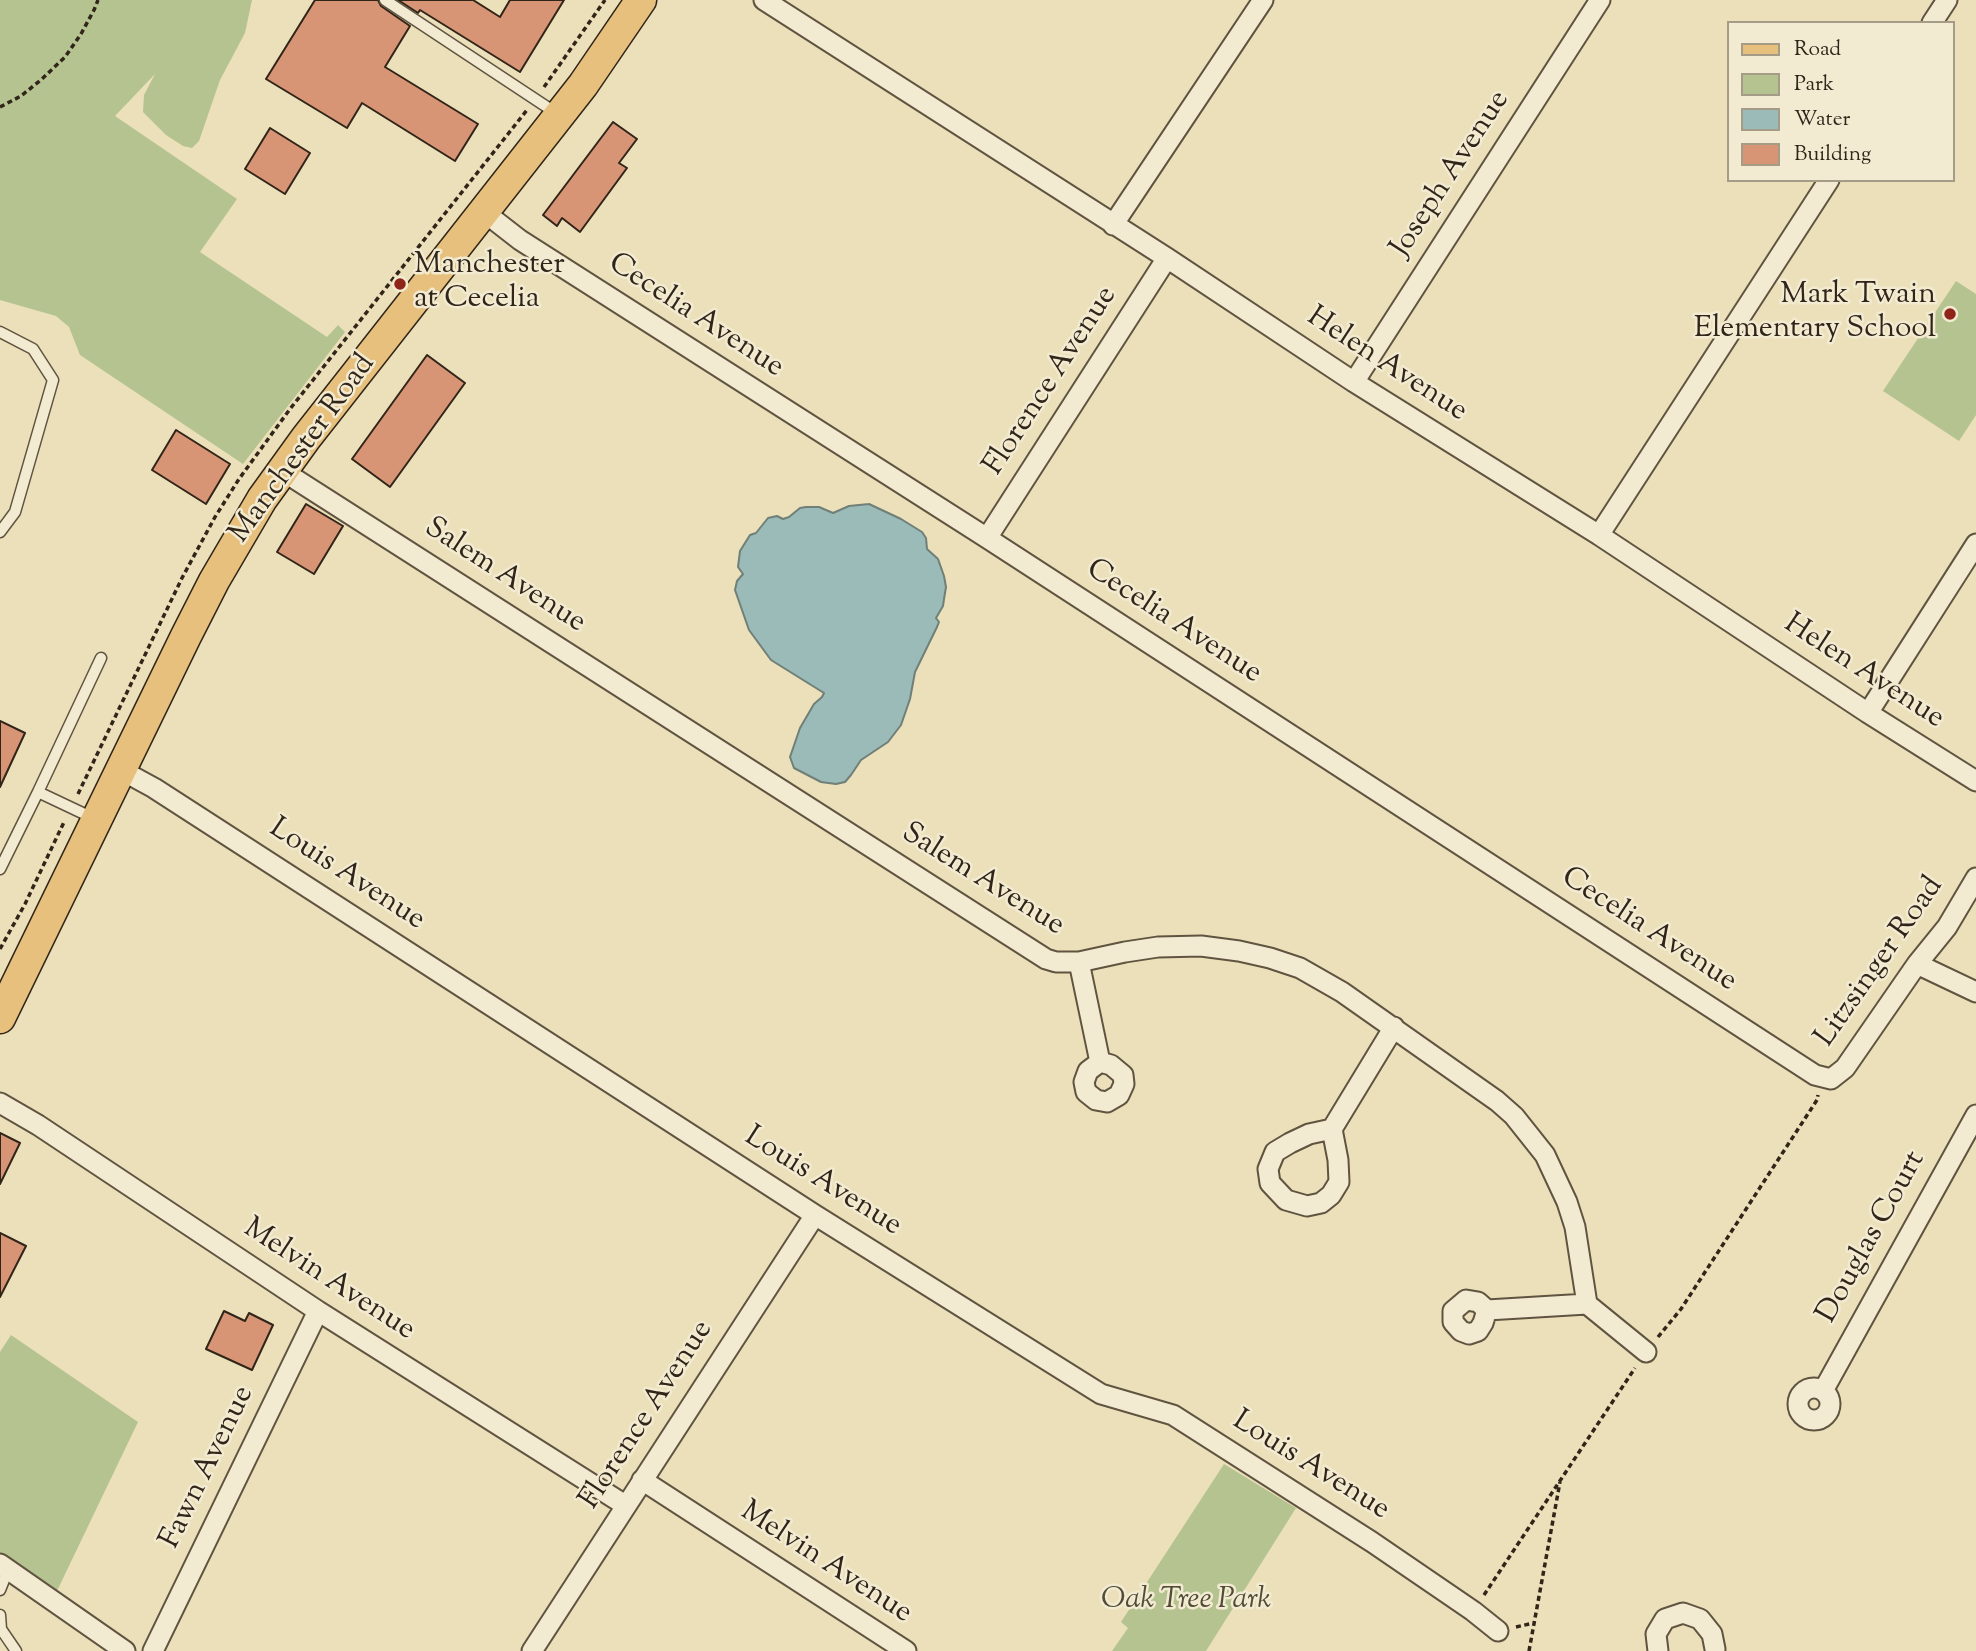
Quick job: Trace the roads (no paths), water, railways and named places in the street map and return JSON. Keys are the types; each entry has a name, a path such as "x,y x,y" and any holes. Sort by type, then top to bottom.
{"main road":[{"name":"Manchester Road","path":"4,1000 97,820 214,581 255,510 282,470 560,116 641,0"}],"street":[{"name":"Helen Avenue","path":"764,0 1167,258 1354,382 1599,535 1976,781"},
{"path":"1113,225 1263,0"},
{"name":"Joseph Avenue","path":"1354,382 1600,0"},
{"path":"1933,21 1947,0"},
{"path":"1599,535 1828,182"},
{"name":"Cecelia Avenue","path":"484,212 520,240 987,538 1804,1067 1826,1077"},
{"name":"Florence Avenue","path":"987,538 1167,258"},
{"name":"Salem Avenue","path":"282,470 1046,959 1079,962 1158,947 1201,946 1270,958 1300,968 1342,992 1497,1101 1514,1116 1545,1155 1567,1202 1575,1227 1587,1304"},
{"path":"1868,713 1976,544"},
{"name":"Louis Avenue","path":"121,770 147,783 815,1215 1101,1394 1173,1415 1372,1542 1498,1631"},
{"name":"Litzsinger Road","path":"1826,1077 1846,1069 1917,964 1947,927 1976,878"},
{"path":"1079,962 1100,1062"},
{"path":"1917,964 1976,992"},
{"path":"1332,1129 1394,1027"},
{"name":"Melvin Avenue","path":"0,1103 38,1125 318,1311 625,1505"},
{"name":"Douglas Court","path":"1823,1391 1976,1115"},
{"name":"Florence Avenue","path":"532,1651 815,1215"},
{"path":"1487,1310 1587,1304 1646,1352"},
{"name":"Fawn Avenue","path":"153,1651 318,1311"},
{"name":"Melvin Avenue","path":"642,1480 906,1651"},
{"path":"4,1567 125,1651"},
{"path":"1658,1651 1656,1634 1665,1619 1683,1613 1700,1619 1712,1634 1716,1650"}],"lane":[{"path":"385,0 560,116"},
{"path":"0,332 33,349 53,380 15,512 0,532"},
{"path":"0,870 101,658"},
{"path":"38,792 97,820"},
{"path":"0,1590 4,1567"},
{"path":"0,1615 1,1629 16,1651"}],"water":[{"path":"869,504 922,532 926,538 927,549 938,559 944,576 946,587 943,606 936,618 939,622 937,627 915,672 901,725 888,742 861,760 845,782 821,782 794,768 790,757 800,728 824,693 771,660 749,630 735,590 737,581 743,574 738,567 740,551 750,535 756,533 768,518 777,516 783,519 806,507 819,507 833,513 849,506"}],"place":[{"name":"Manchester at Cecelia","path":"400,284"},
{"name":"Mark Twain Elementary School","path":"1950,314"}],"park label":[{"name":"Oak Tree Park","path":"1186,1602"}]}
